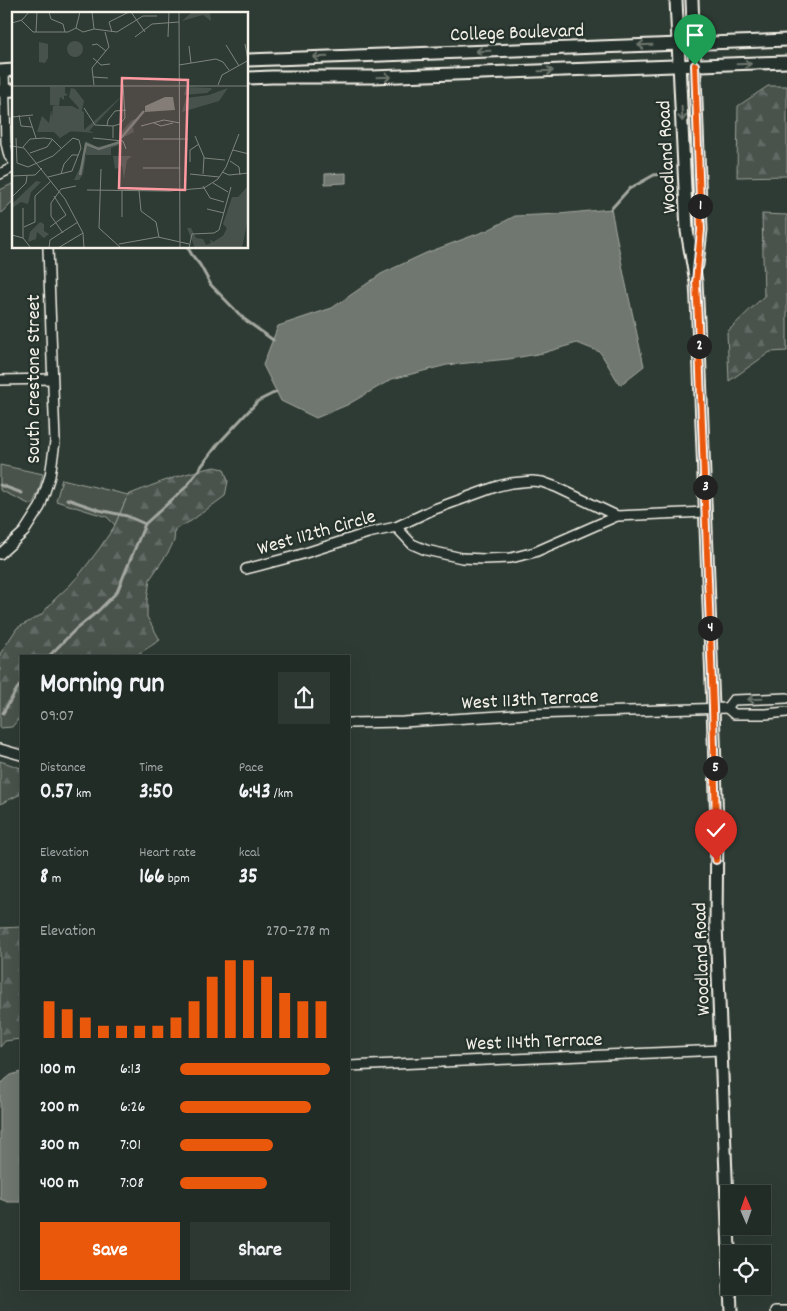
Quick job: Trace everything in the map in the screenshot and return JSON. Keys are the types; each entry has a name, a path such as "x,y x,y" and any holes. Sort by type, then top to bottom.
{"main road":[{"name":"Woodland Road","path":"676,0 687,231 696,282 698,321 713,708 716,924 729,1245"},
{"name":"Woodland Road","path":"692,0 701,230 696,282"},
{"name":"College Boulevard","path":"249,60 787,40"},
{"name":"College Boulevard","path":"249,78 272,76 372,77 787,62"},
{"path":"730,1295 731,1311"}],"street":[{"path":"6,71 6,143 12,159"},
{"path":"0,174 12,168"},
{"name":"South Crestone Street","path":"0,554 24,532 40,507 50,476 55,442 48,249"},
{"path":"0,380 52,379"},
{"name":"West 112th Circle","path":"246,568 300,555 368,533 396,528 432,510 498,486 524,481 542,482 556,487 617,516"},
{"name":"West 112th Circle","path":"396,528 412,544 426,550 462,558 511,558 534,552 617,516 706,512"},
{"path":"787,698 733,700 727,708 734,714 787,712"},
{"name":"West 113th Terrace","path":"350,723 403,722 531,714 727,708"},
{"path":"0,749 20,755"},
{"name":"West 114th Terrace","path":"350,1066 721,1050"},
{"path":"776,1311 787,1311"}],"green space":[{"path":"768,86 787,86 787,176 737,177 738,106"},
{"path":"12,184 12,202 0,214 0,190"},
{"path":"762,214 787,215 787,351 770,352 729,381 727,332 764,296"},
{"path":"0,465 43,474 33,504 31,505 0,490"},
{"path":"215,467 224,469 228,481 225,496 191,521 175,529 174,541 169,551 150,579 147,617 160,640 137,655 20,655 20,717 12,727 0,728 0,654 17,628 41,615 80,574 114,527 128,495 192,472"},
{"path":"62,479 128,495 115,525 107,517 56,501"},
{"path":"0,761 20,768 20,794 0,804"},
{"path":"20,927 20,1039 5,1041 0,1047 0,928"}],"shaded area":[{"path":"346,173 346,183 325,184 325,174"},
{"path":"611,209 644,366 620,385 600,352 577,343 543,353 509,359 447,365 392,379 347,405 316,418 281,401 263,365 278,326 332,308 381,274 426,253 488,230 515,216"},
{"path":"20,1072 20,1202 8,1202 0,1199 0,1084 11,1075"}],"waterway":[{"path":"611,209 629,189 654,175 672,173"},
{"path":"189,249 211,285 244,319 273,340"},
{"path":"50,655 117,592 145,524 186,487 218,444 258,401 276,392"},
{"path":"0,485 22,493"},
{"path":"67,499 99,510 127,516 145,524"},
{"path":"3,713 20,685"}],"route":[{"path":"695,65 701,230 696,282 713,708 716,860"}]}
